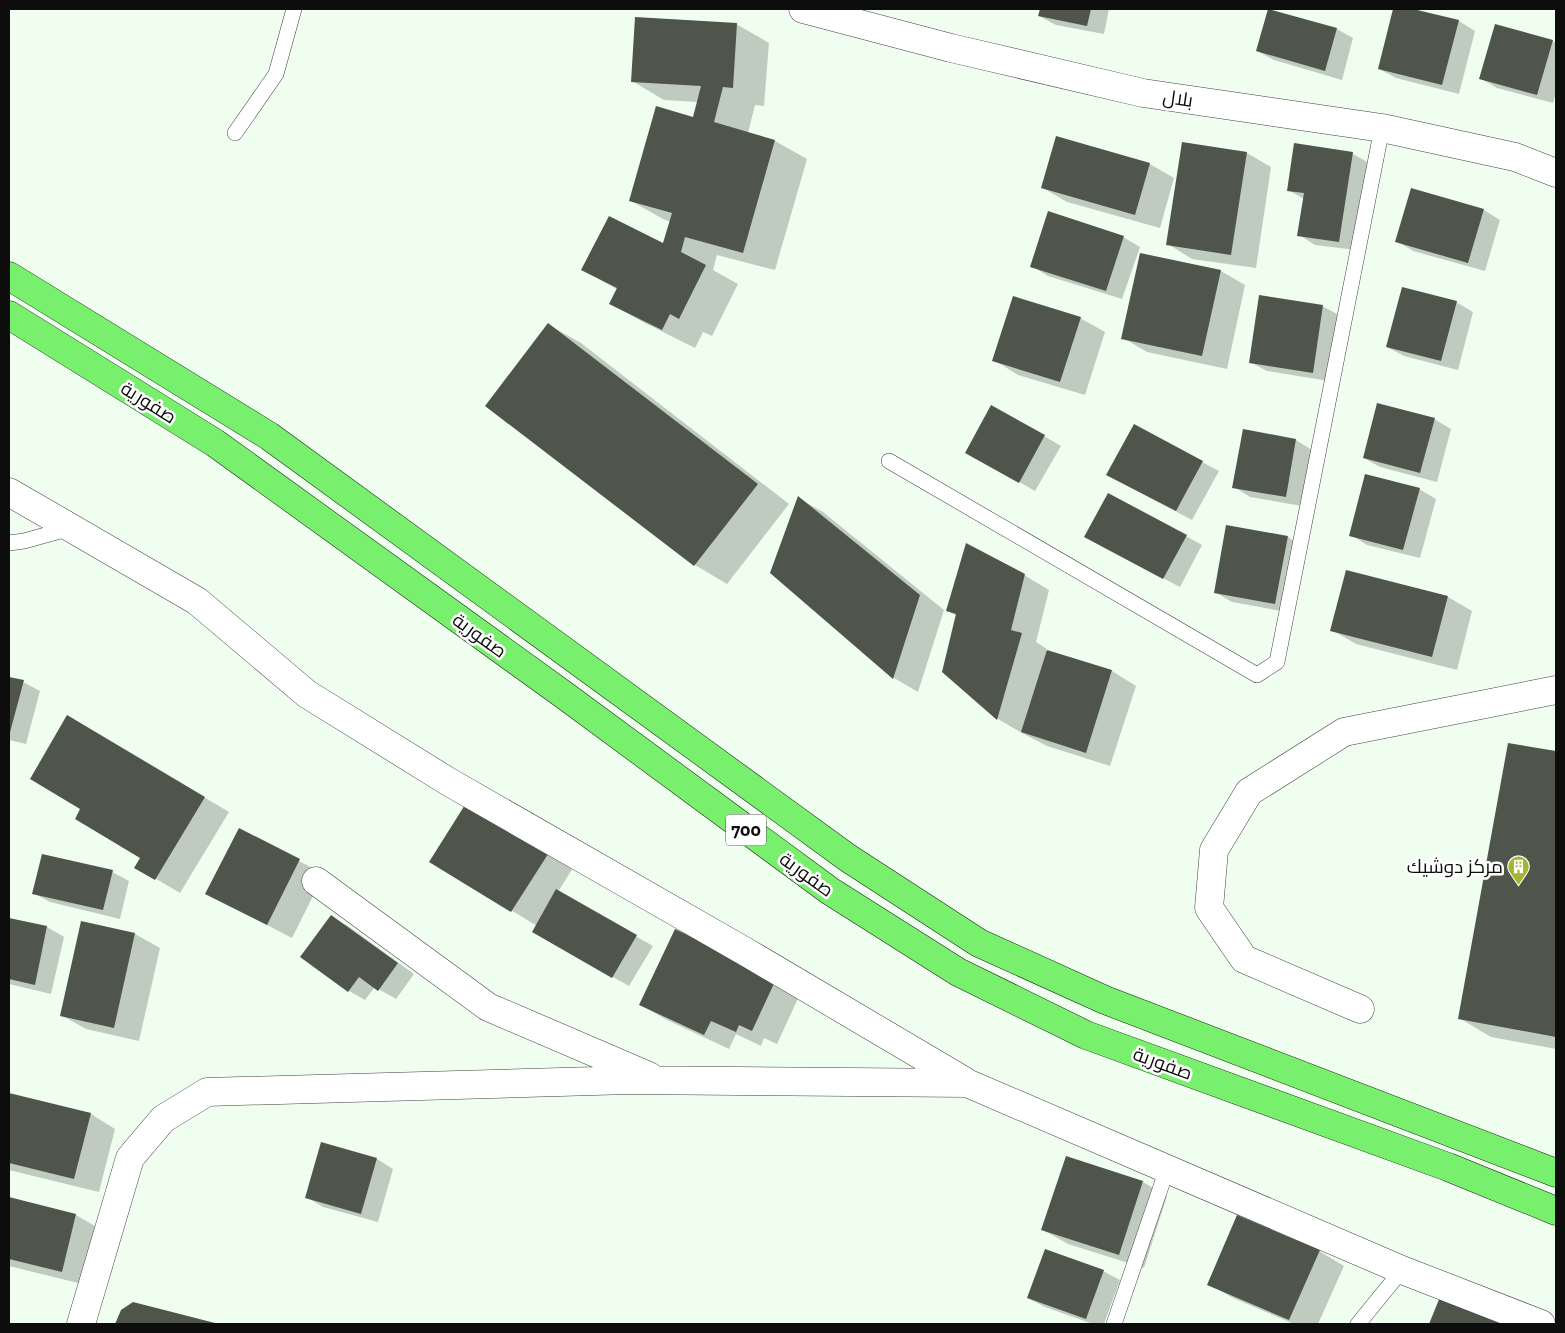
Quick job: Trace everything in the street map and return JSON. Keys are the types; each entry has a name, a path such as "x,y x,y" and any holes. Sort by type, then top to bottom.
{"main road":[{"name":"صفورية","path":"9,276 269,436 848,858 979,943 1105,1000 1556,1173"},
{"name":"صفورية","path":"9,315 215,443 556,689 830,891 958,972 1086,1035 1448,1167 1556,1211"}],"street":[{"name":"بلال","path":"803,9 951,48 1143,93 1382,128 1515,157 1556,173"},
{"path":"9,492 197,601 307,694 449,782 746,952 967,1083 1402,1270 1541,1324"},
{"path":"1360,1009 1244,959 1209,908 1214,850 1249,792 1344,732 1556,690"},
{"path":"316,881 488,1007 659,1080"},
{"path":"81,1324 130,1158 163,1118 207,1092 659,1080 967,1083"}],"lane":[{"path":"235,133 276,74 294,9"},
{"path":"889,461 1257,675 1277,662 1382,128"},
{"path":"9,543 24,541 71,528"},
{"path":"1114,1324 1167,1169"},
{"path":"1358,1324 1402,1270"}],"building":[{"path":"1040,9 1091,9 1087,26 1038,16"},
{"path":"1268,9 1337,28 1325,71 1256,51"},
{"path":"1393,9 1413,9 1459,20 1442,85 1378,69"},
{"path":"635,17 737,23 733,88 723,87 714,122 775,140 743,253 685,237 681,252 706,265 679,319 670,314 662,330 609,304 617,288 581,270 609,216 663,243 672,213 629,201 656,106 693,117 701,86 631,82"},
{"path":"1495,24 1553,40 1537,95 1479,79"},
{"path":"1056,136 1150,163 1135,215 1041,188"},
{"path":"1182,142 1247,152 1231,255 1166,245"},
{"path":"1294,143 1353,152 1339,242 1297,236 1304,193 1287,191"},
{"path":"1411,188 1484,209 1468,263 1395,242"},
{"path":"1048,211 1124,236 1106,291 1030,267"},
{"path":"1140,253 1221,270 1202,356 1121,339"},
{"path":"1402,287 1457,301 1441,361 1386,347"},
{"path":"1259,295 1323,305 1313,373 1249,363"},
{"path":"1013,296 1081,317 1060,382 992,361"},
{"path":"548,323 758,484 694,566 485,406"},
{"path":"1377,403 1435,418 1420,473 1363,458"},
{"path":"991,405 1045,435 1019,483 965,453"},
{"path":"1134,424 1203,461 1176,511 1106,475"},
{"path":"1243,429 1296,439 1286,497 1232,488"},
{"path":"1365,474 1420,488 1403,550 1349,536"},
{"path":"1108,493 1187,535 1163,579 1084,537"},
{"path":"798,496 920,595 893,679 770,573"},
{"path":"1226,525 1288,536 1275,604 1214,593"},
{"path":"966,543 1025,574 1011,630 1022,633 997,720 942,672 956,614 946,611"},
{"path":"1346,570 1448,596 1432,657 1330,631"},
{"path":"1047,650 1112,670 1086,753 1021,732"},
{"path":"9,677 24,680 9,736"},
{"path":"67,715 205,797 155,880 134,868 140,858 75,819 80,809 30,779"},
{"name":"مركز دوشيك","path":"1508,743 1556,751 1556,1037 1458,1019"},
{"path":"468,800 550,851 511,912 429,862"},
{"path":"239,828 300,859 267,925 205,894"},
{"path":"42,854 113,870 103,910 32,894"},
{"path":"556,889 637,935 612,978 532,932"},
{"path":"331,915 398,963 378,991 359,977 348,992 300,957"},
{"path":"9,918 47,926 35,985 9,979"},
{"path":"81,921 135,933 114,1028 60,1016"},
{"path":"675,929 777,977 752,1031 739,1025 736,1032 711,1021 704,1035 639,1005"},
{"path":"9,1093 91,1113 74,1179 9,1163"},
{"path":"321,1142 377,1158 361,1214 305,1198"},
{"path":"1066,1156 1143,1181 1119,1255 1041,1230"},
{"path":"9,1197 76,1214 62,1272 9,1259"},
{"path":"1237,1215 1320,1250 1289,1320 1207,1285"},
{"path":"1045,1249 1104,1270 1086,1319 1027,1298"},
{"path":"1440,1297 1507,1324 1429,1324"},
{"path":"133,1302 219,1324 115,1324 121,1310"}],"place":[{"name":"مركز دوشيك","path":"1519,885"}]}
